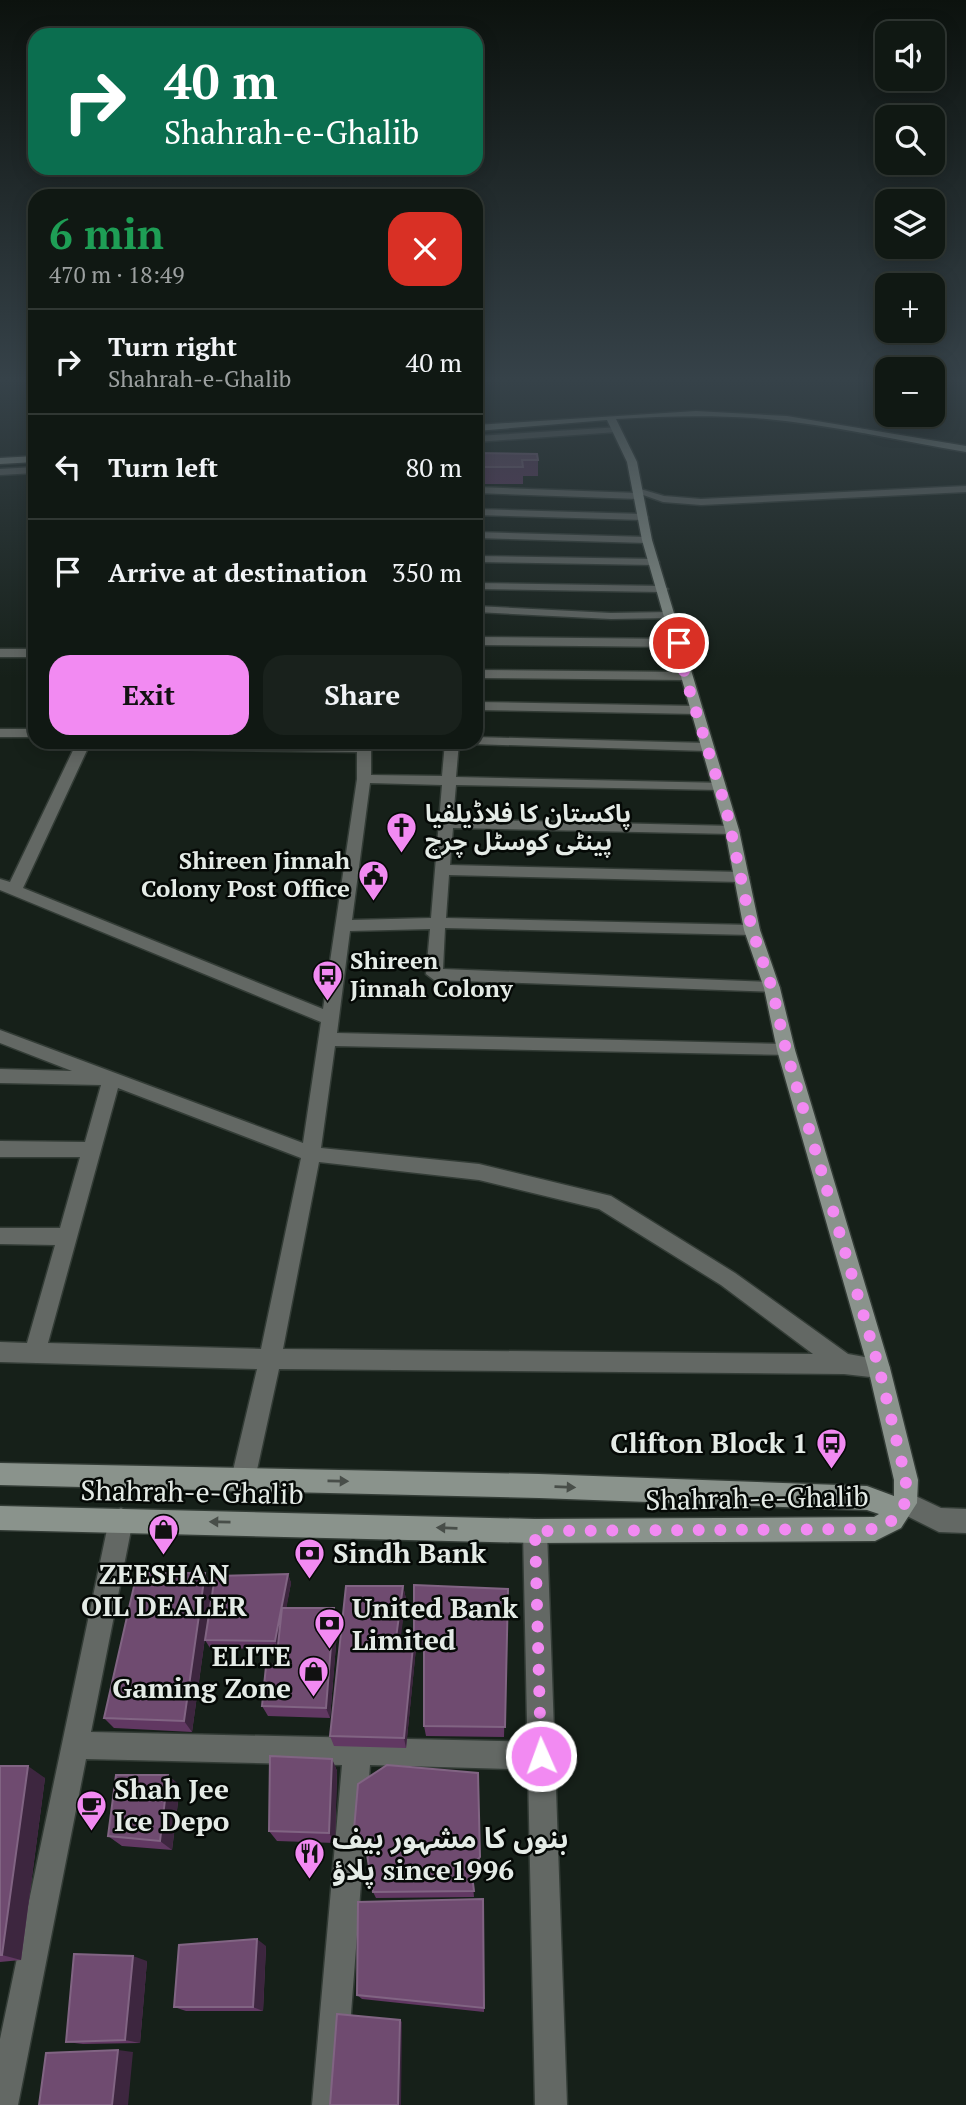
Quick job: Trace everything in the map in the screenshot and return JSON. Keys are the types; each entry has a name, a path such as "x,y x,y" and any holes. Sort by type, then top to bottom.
{"main road":[{"path":"636,481 647,540 732,830 752,930 772,988 786,1050 879,1368 906,1480 903,1507"},
{"name":"Shahrah-e-Ghalib","path":"0,1474 539,1486 858,1498 903,1507 887,1525 875,1529 535,1531 0,1518"}],"street":[{"path":"483,490 638,494 701,502 966,489"},
{"path":"483,512 643,517"},
{"path":"483,535 647,540"},
{"path":"483,559 654,562"},
{"path":"483,586 662,589"},
{"path":"483,609 611,616 670,615"},
{"path":"483,641 679,643"},
{"path":"0,653 28,653"},
{"path":"483,674 685,676"},
{"path":"483,706 697,710"},
{"path":"0,733 28,733"},
{"path":"483,741 707,747"},
{"path":"80,749 7,886 330,1019"},
{"path":"243,1479 311,1154 364,779 364,749"},
{"path":"451,749 434,974 772,988"},
{"path":"364,779 720,786"},
{"path":"446,823 732,830"},
{"path":"443,870 741,877"},
{"path":"344,926 439,923 752,930"},
{"path":"0,1035 311,1154 479,1172 604,1202 728,1279 844,1364"},
{"path":"327,1039 786,1050"},
{"path":"0,1076 112,1078"},
{"path":"35,1353 112,1078"},
{"path":"0,1149 92,1150"},
{"path":"0,1236 68,1237"},
{"path":"0,1352 270,1359 844,1364 879,1368"},
{"path":"903,1507 939,1520 966,1521"},
{"path":"2,2105 121,1520"},
{"path":"535,1531 551,2105"},
{"path":"75,1745 541,1756"},
{"path":"328,2105 357,1752"}],"building":[{"path":"137,1573 205,1573 184,1721 104,1718"},
{"path":"288,1574 275,1641 205,1640 215,1576"},
{"path":"414,1585 508,1589 505,1727 424,1726 424,1640 414,1633"},
{"path":"346,1586 403,1586 396,1638 414,1636 404,1738 330,1736"},
{"path":"282,1608 334,1608 326,1708 262,1706 266,1666 276,1664"},
{"path":"270,1756 332,1759 329,1833 269,1831"},
{"path":"387,1765 478,1773 480,1857 471,1867 474,1891 373,1892 365,1842 353,1841 358,1784"},
{"path":"0,1766 28,1766 2,1955 0,1955"},
{"path":"116,1775 168,1775 160,1841 108,1836"},
{"path":"483,1899 484,2008 357,1995 358,1902"},
{"path":"257,1939 253,2007 174,2007 179,1945"},
{"path":"74,1954 133,1956 125,2040 66,2042"},
{"path":"337,2014 400,2020 398,2105 330,2105"},
{"path":"118,2050 112,2105 39,2105 46,2053"}],"place":[{"name":"پاکستان کا فلاڈیلفیا پینٹی کوسٹل چرچ","path":"402,855"},
{"name":"Shireen Jinnah Colony Post Office","path":"373,902"},
{"name":"Shireen Jinnah Colony","path":"327,1002"},
{"name":"Clifton Block 1","path":"831,1470"},
{"name":"ZEESHAN OIL DEALER","path":"164,1557"},
{"name":"Sindh Bank","path":"310,1580"},
{"name":"United Bank Limited","path":"329,1651"},
{"name":"ELITE Gaming Zone","path":"314,1699"},
{"name":"Shah Jee Ice Depo","path":"91,1832"},
{"name":"بنوں کا مشہور بیف پلاؤ since1996","path":"309,1881"}],"route":[{"path":"541,1756 535,1531 875,1529 893,1520 905,1503 906,1480 879,1368 786,1050 772,988 752,930 732,830 685,676 679,643"}]}
